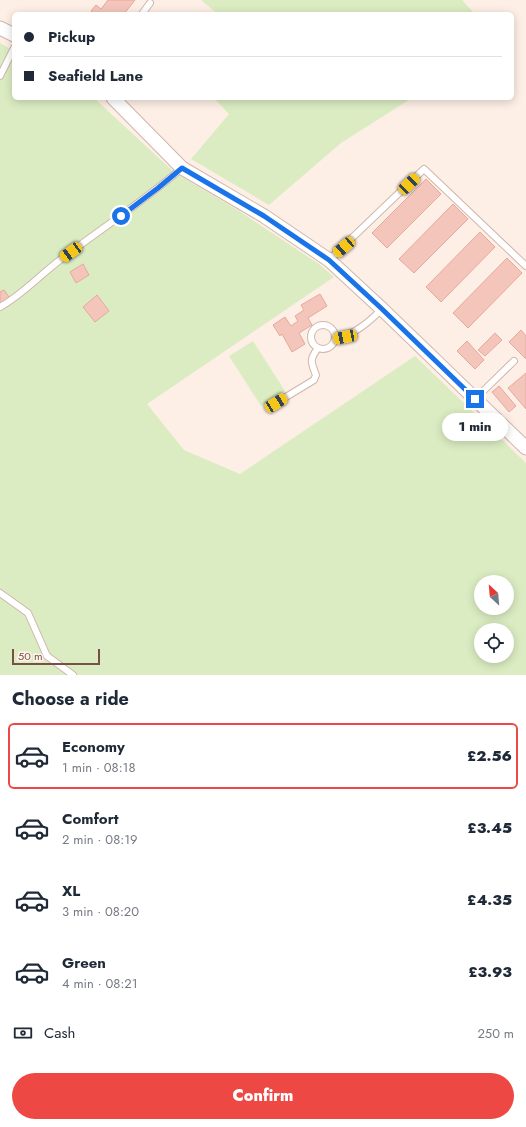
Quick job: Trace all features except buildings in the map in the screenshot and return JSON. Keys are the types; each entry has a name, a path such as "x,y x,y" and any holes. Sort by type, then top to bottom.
{"street":[{"path":"0,28 12,34"},
{"path":"115,100 182,168 264,216 329,260 526,448"}],"lane":[{"path":"143,12 150,3"},
{"path":"0,76 12,52"},
{"path":"0,307 11,301 59,261 158,188 182,168"},
{"path":"329,260 424,169 526,266"},
{"path":"335,339 345,337 370,321 382,309"},
{"path":"324,325 331,328 335,335 335,339 334,343 328,348 318,348 313,344 311,333 316,327 324,325"},
{"path":"276,403 314,380 316,375 311,361 318,348"},
{"path":"475,399 514,361"},
{"path":"0,593 28,613 47,656 73,675"}],"green space":[{"path":"462,0 473,12 216,12 202,1"},
{"path":"0,43 12,50 12,100 96,100 175,173 236,209 319,264 334,277 147,404 184,450 240,474 415,356 526,463 526,675 0,675"},
{"path":"216,100 409,100 341,143 269,205 191,159 229,114"},
{"path":"253,341 285,391 261,406 229,356"}],"route":[{"path":"121,216 182,168 264,216 329,260 475,399"}]}
